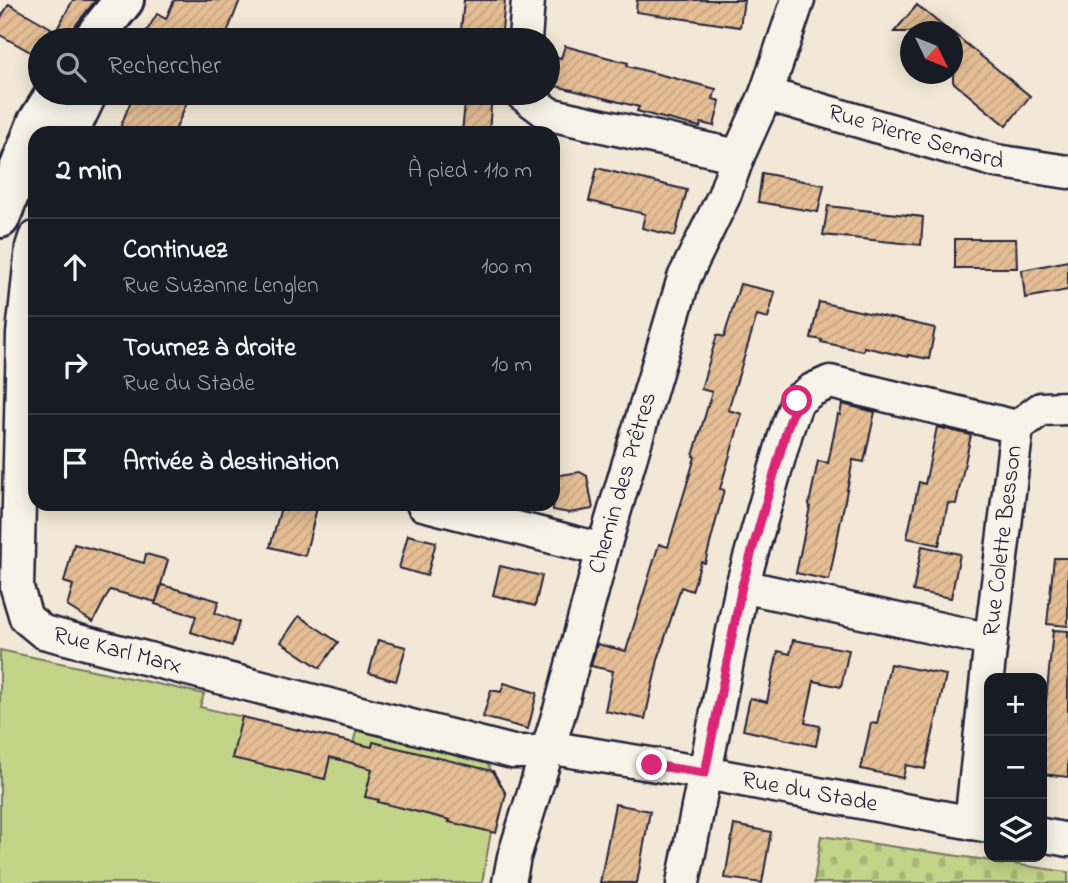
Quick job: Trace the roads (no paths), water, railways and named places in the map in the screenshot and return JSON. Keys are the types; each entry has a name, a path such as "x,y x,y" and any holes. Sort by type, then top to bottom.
{"street":[{"path":"525,28 527,0"},
{"name":"Chemin des Prêtres","path":"509,883 514,857 560,710 603,550 684,278 724,196 738,156 766,94 798,0"},
{"path":"105,28 120,15"},
{"name":"Rue Pierre Semard","path":"766,94 996,161 1068,172"},
{"path":"36,126 48,105"},
{"path":"75,126 85,105"},
{"path":"537,105 549,114 738,156"},
{"path":"0,218 28,146"},
{"name":"Rue Karl Marx","path":"28,286 22,361 17,588 26,618 44,632 513,752 546,752"},
{"path":"683,883 742,586 797,401 830,382 1017,428 1041,409 1068,408"},
{"name":"Rue Colette Besson","path":"980,825 991,640 1017,428"},
{"path":"450,511 603,550"},
{"path":"742,586 991,640"},
{"name":"Rue du Stade","path":"546,752 559,749 705,773 980,825"},
{"path":"1047,836 1068,840"}]}
